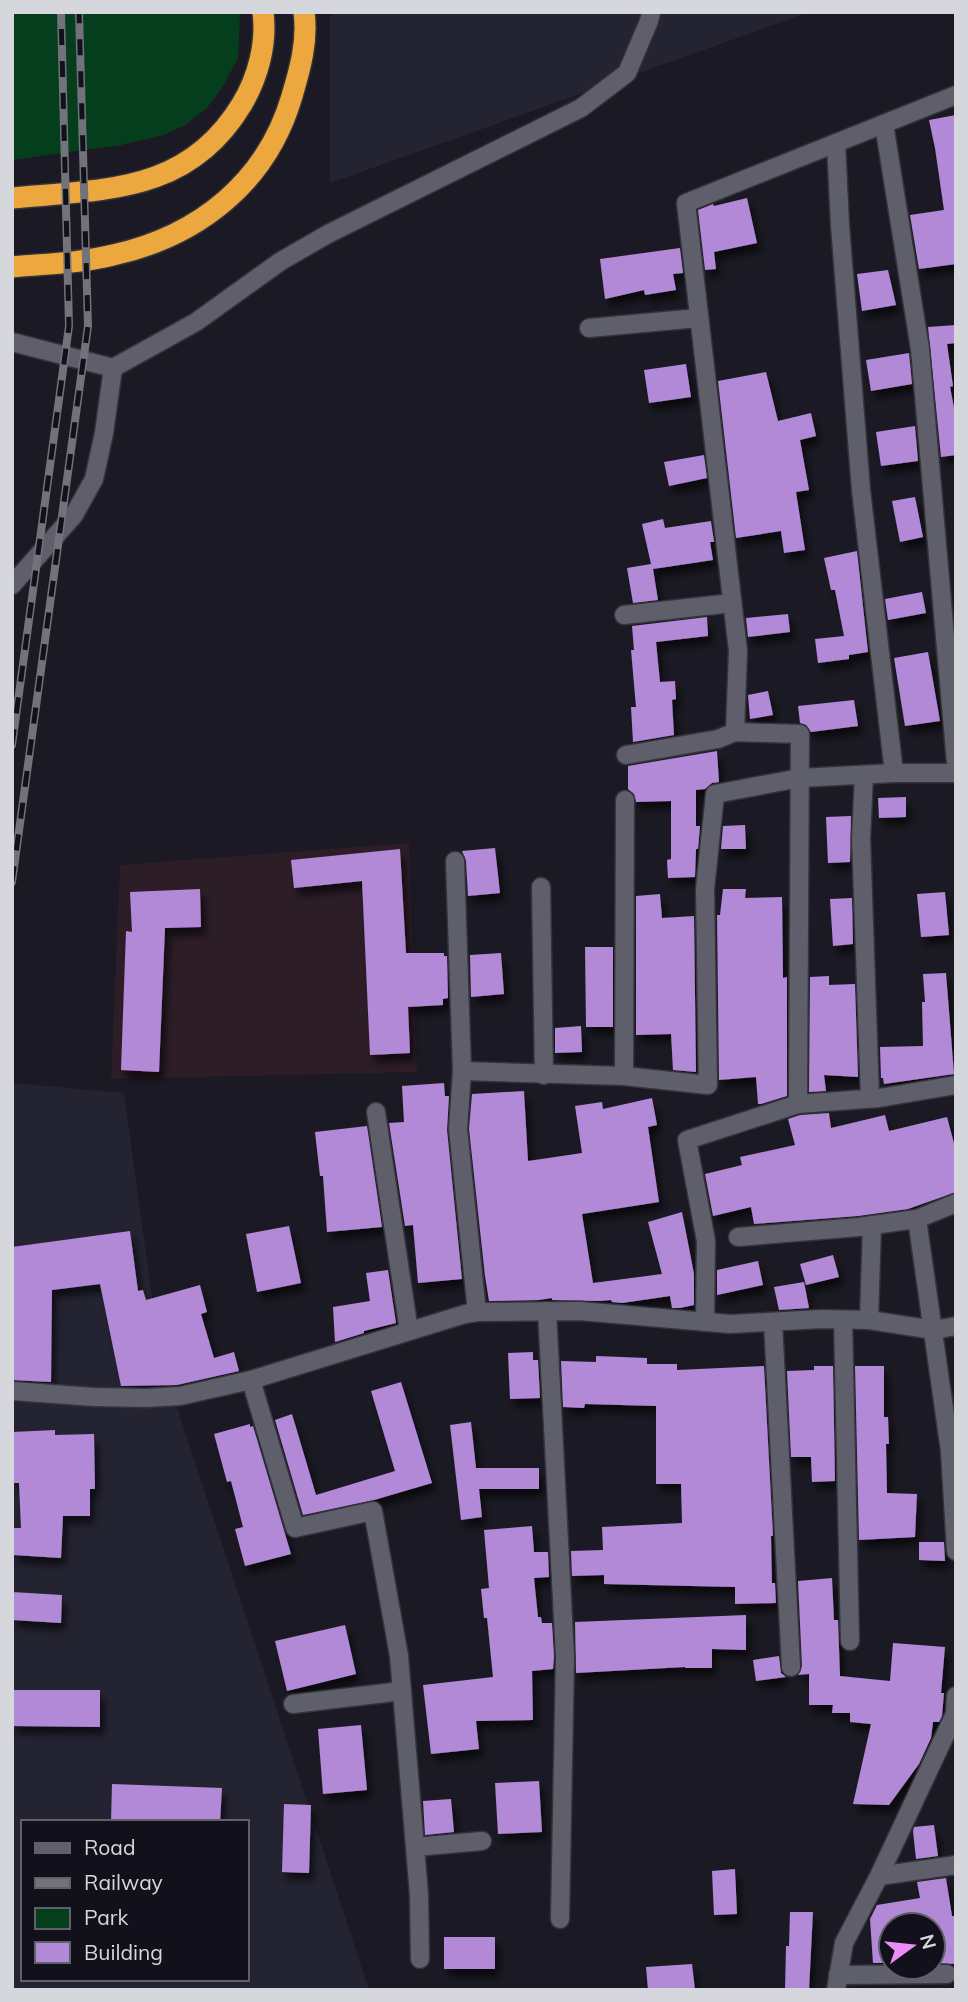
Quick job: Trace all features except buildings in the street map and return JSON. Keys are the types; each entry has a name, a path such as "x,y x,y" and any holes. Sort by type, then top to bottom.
{"highway":[{"path":"12,198 131,185 180,167 210,145 230,123 247,96 260,61 263,12"},
{"path":"12,267 112,256 149,245 206,217 242,187 268,153 287,113 302,64 304,12"}],"street":[{"path":"12,342 113,368 196,322 281,261 328,234 581,108 627,73 651,12"},
{"path":"735,732 738,651 686,204 956,95"},
{"path":"884,124 920,349 956,763"},
{"path":"836,143 861,490 894,773"},
{"path":"589,328 698,318"},
{"path":"12,585 74,515 94,479 113,368"},
{"path":"624,615 732,603"},
{"path":"626,755 718,739 735,732 800,734 798,1104"},
{"path":"462,1072 624,1076 708,1085 705,889 715,794 800,778 956,773"},
{"path":"864,775 862,838 870,1098"},
{"path":"624,1076 625,800"},
{"path":"455,861 462,1072 458,1129 477,1312"},
{"path":"541,887 544,1075"},
{"path":"705,1322 706,1241 687,1140 798,1104 870,1098 956,1085"},
{"path":"376,1112 409,1331"},
{"path":"737,1237 917,1219 956,1203"},
{"path":"917,1219 953,1451 956,1551"},
{"path":"869,1320 872,1225"},
{"path":"547,1311 565,1657 560,1919"},
{"path":"12,1391 70,1396 180,1396 251,1380 477,1312 580,1311 730,1324 821,1319 869,1320 934,1329 956,1326"},
{"path":"843,1320 850,1641"},
{"path":"774,1322 791,1667"},
{"path":"251,1380 295,1528 373,1511 399,1656 419,1895 420,1959"},
{"path":"293,1704 402,1691"},
{"path":"950,1979 837,1982 844,1944 879,1876 955,1708"},
{"path":"415,1847 482,1841"},
{"path":"879,1876 956,1865"}],"shaded area":[{"path":"330,12 810,12 330,183"},
{"path":"409,843 417,1072 111,1079 120,865"},
{"path":"12,1083 124,1093 160,1356 369,1990 12,1990"}],"green space":[{"path":"12,12 240,12 238,58 207,108 185,125 164,135 121,145 12,160"}],"railway":[{"path":"12,745 69,326 61,12"},
{"path":"12,882 88,326 79,12"}]}
